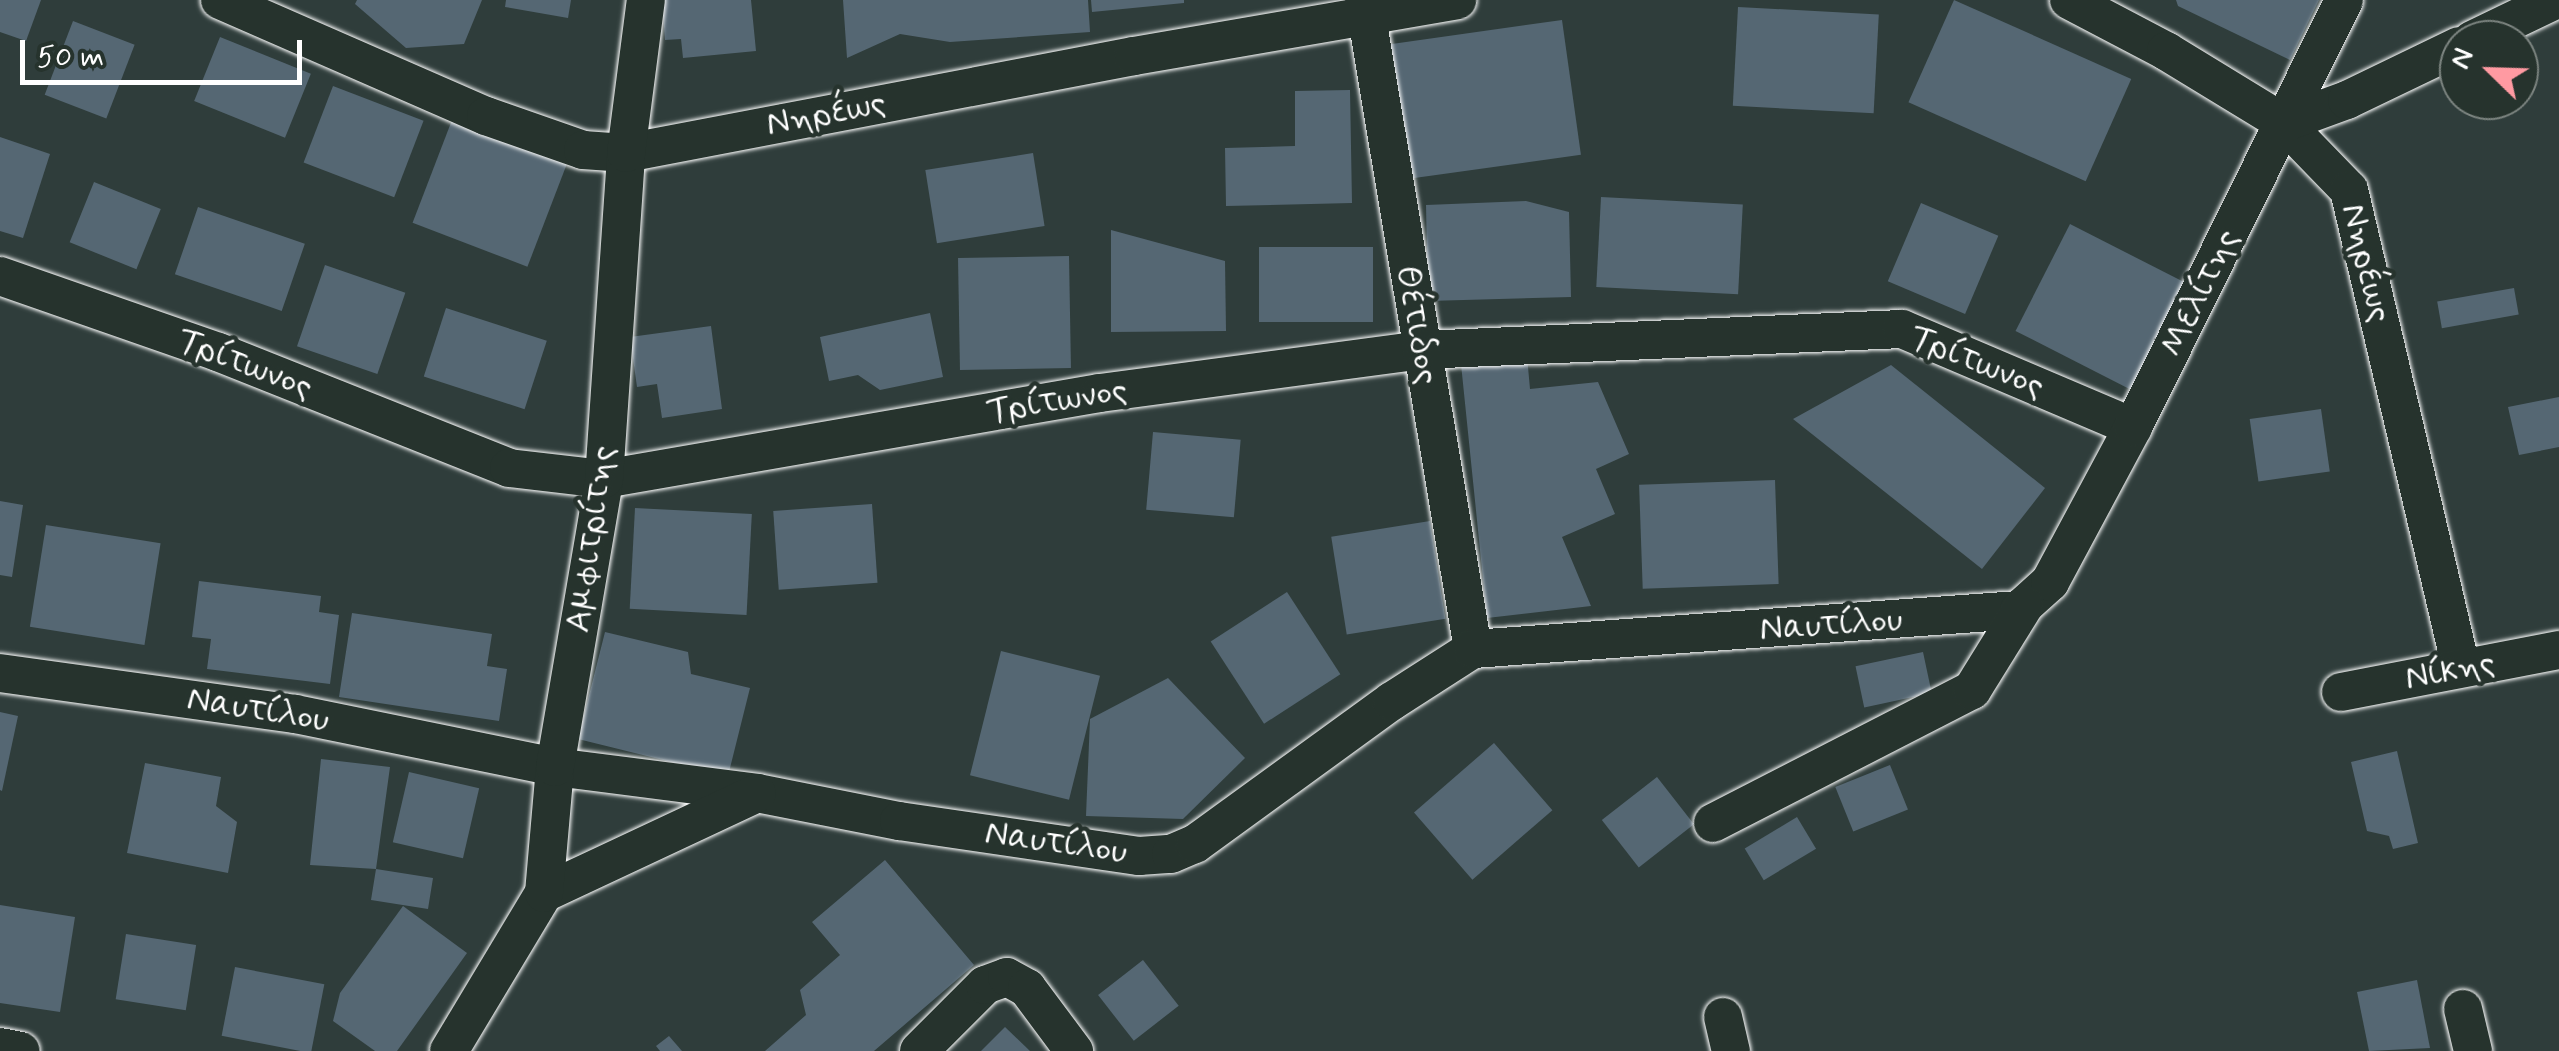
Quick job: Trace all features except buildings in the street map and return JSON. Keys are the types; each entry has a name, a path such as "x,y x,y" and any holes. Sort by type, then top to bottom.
{"street":[{"name":"Νηρέως","path":"220,0 486,116 583,150 626,153 1365,9 1456,0"},
{"name":"Αμφιτρίτης","path":"449,1051 544,893 555,766 604,479 626,153 646,0"},
{"name":"Νηρέως","path":"2069,0 2166,50 2284,123 2351,194 2461,668"},
{"name":"Μελίτης","path":"1713,823 1972,690 2037,594 2133,427 2344,0"},
{"path":"2514,20 2555,0"},
{"name":"Θέτιδος","path":"1365,9 1473,649"},
{"path":"2284,123 2347,100 2439,56"},
{"name":"Τρίτωνος","path":"0,276 218,352 508,468 604,479 1100,393 1421,350 1908,330 2133,427"},
{"name":"Ναυτίλου","path":"0,673 295,714 555,766 756,793 899,820 1139,856 1171,854 1194,844 1392,700 1473,649 2007,614 2037,594"},
{"name":"Νίκης","path":"2341,692 2559,650"},
{"path":"544,893 756,793"},
{"path":"919,1051 985,984 1007,976 1027,988 1074,1051"},
{"path":"2463,1009 2473,1051"},
{"path":"0,1047 21,1051"}]}
